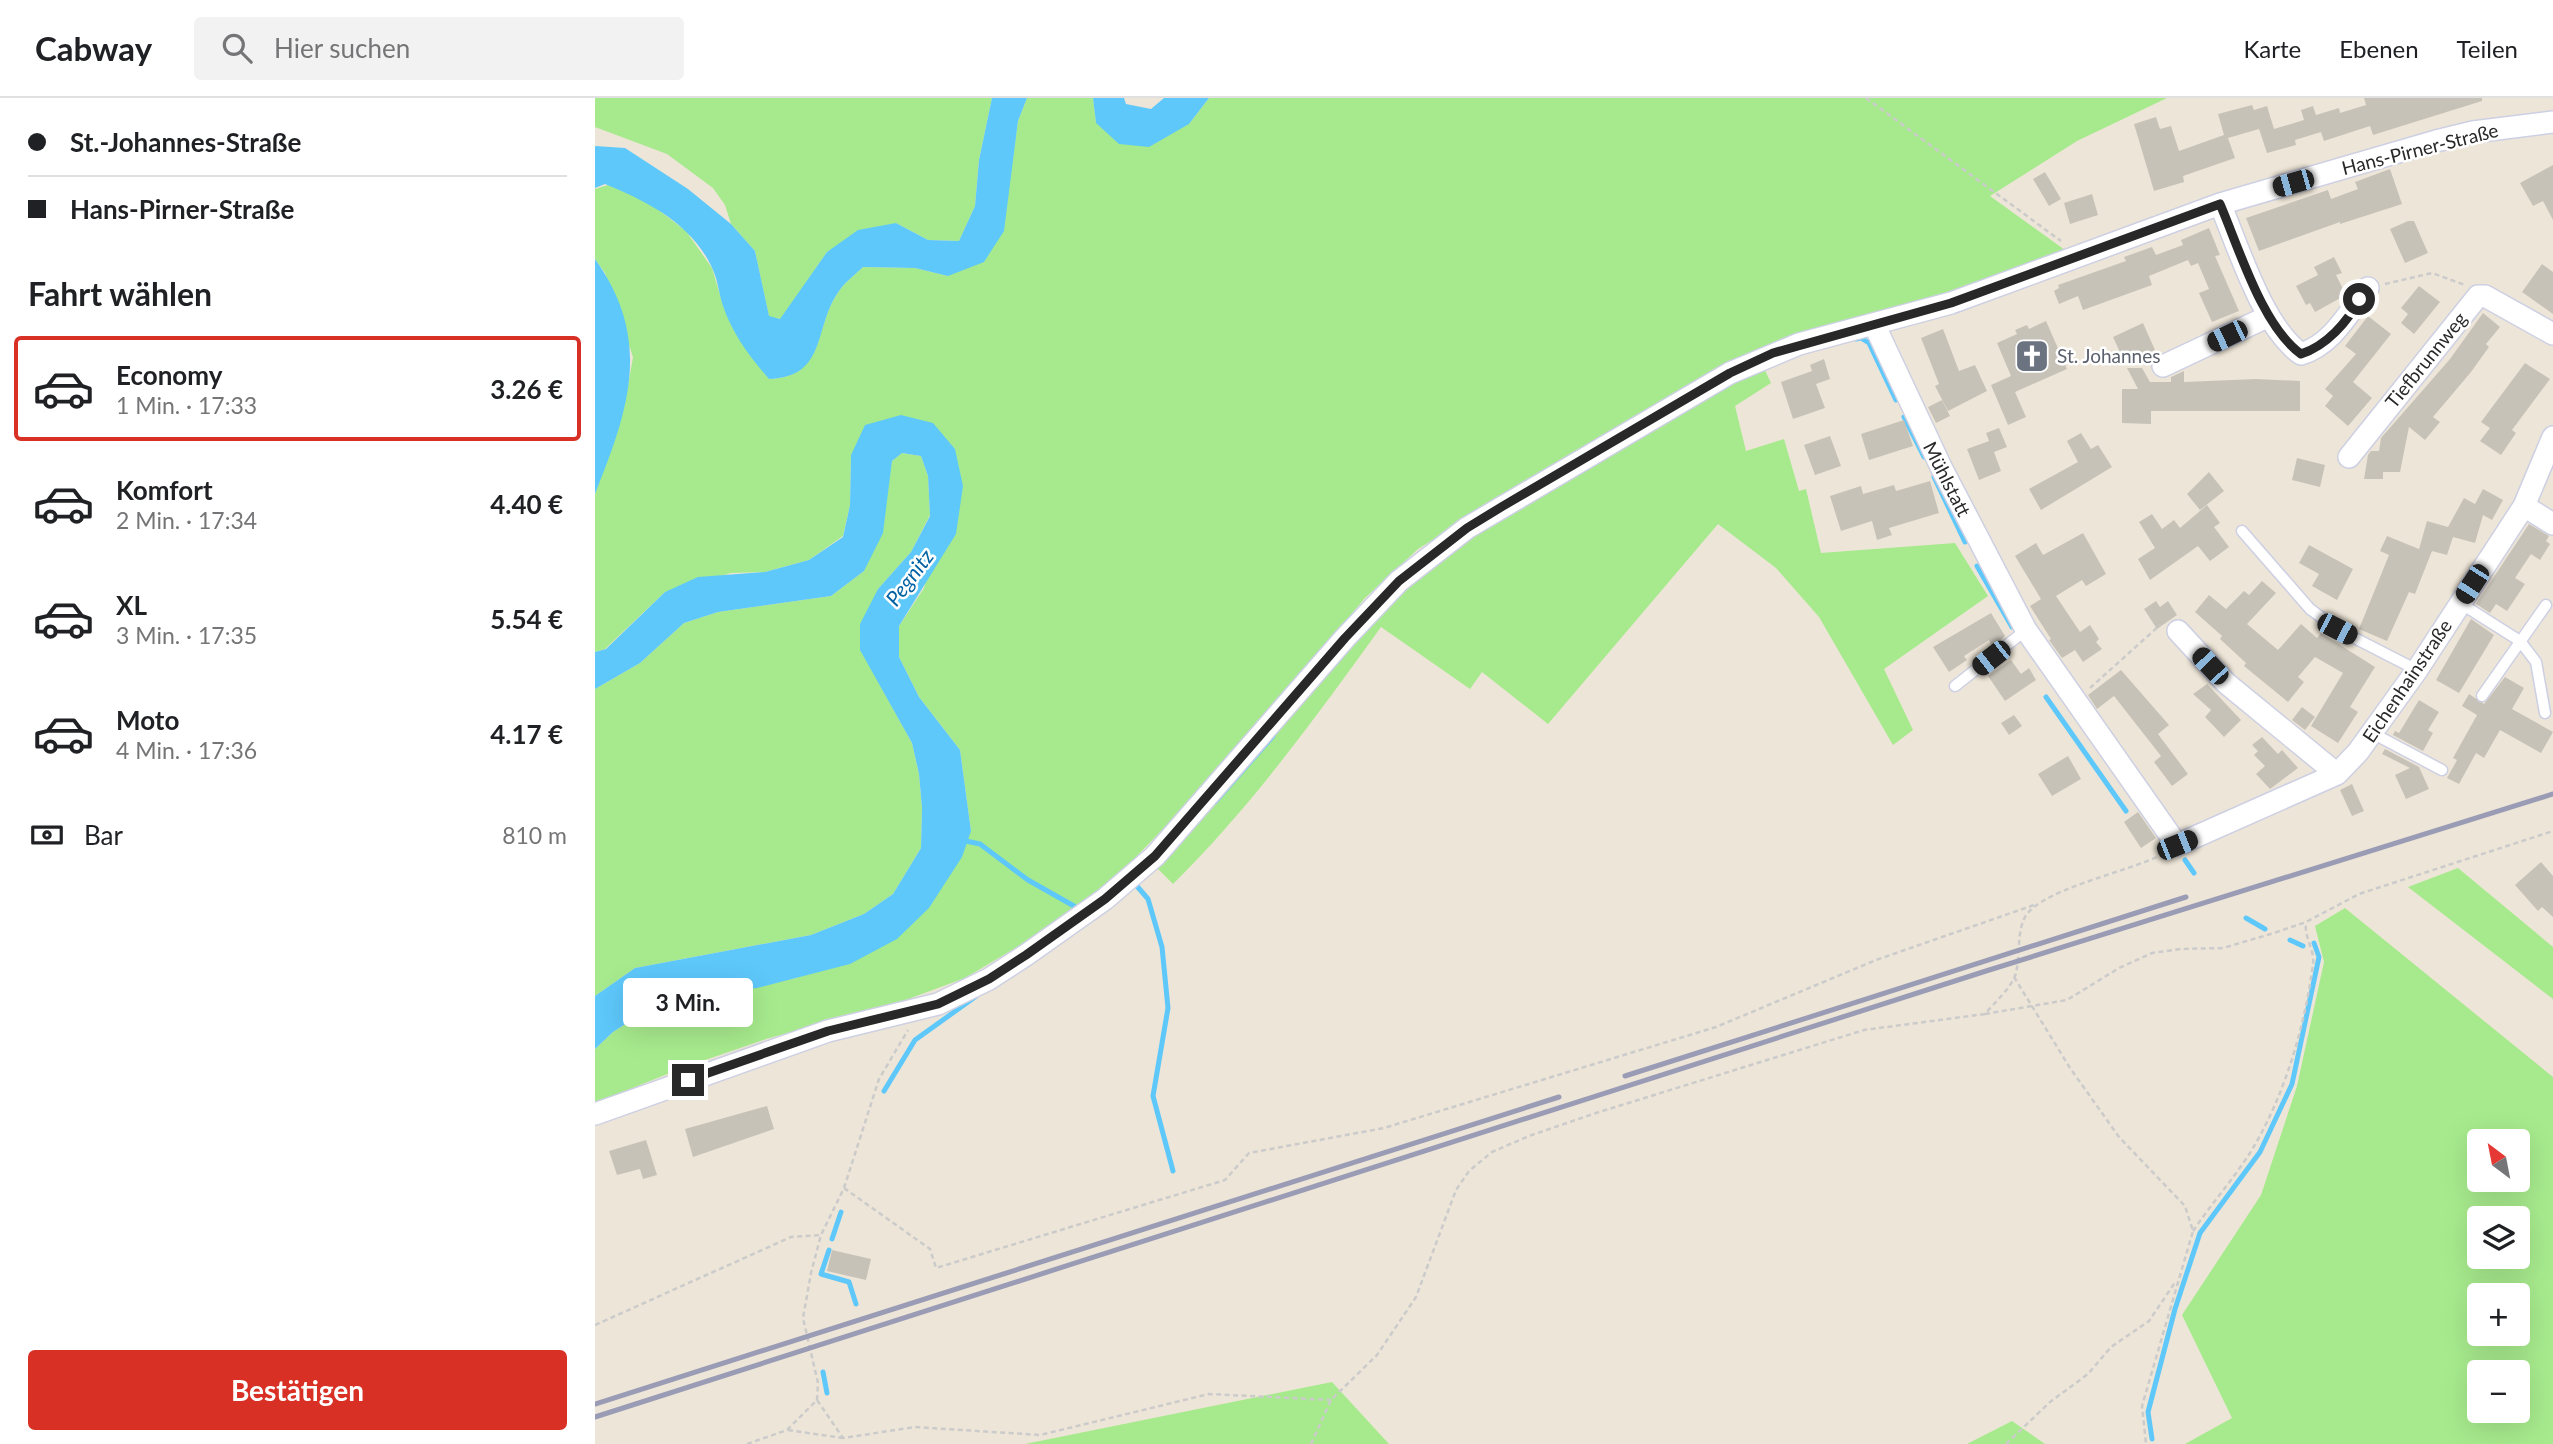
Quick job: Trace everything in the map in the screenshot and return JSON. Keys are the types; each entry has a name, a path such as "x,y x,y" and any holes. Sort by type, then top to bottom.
{"street":[{"name":"Hans-Pirner-Straße","path":"595,1114 828,1031 912,1011 962,994 989,979 1123,884 1197,810 1399,581 1467,528 1730,373 1799,344 1951,303 2220,204 2436,141 2473,132 2553,122"},
{"path":"2220,204 2269,316 2290,347 2301,354 2313,351 2335,331 2352,313 2368,288"},
{"name":"Tiefbrunnweg","path":"2349,457 2478,296 2486,296 2553,334"},
{"path":"2163,366 2269,316"},
{"name":"Mühlstatt","path":"1874,324 1941,467 2026,631 2168,850"},
{"name":"Eichenhainstraße","path":"2168,850 2337,774 2372,733 2417,670 2524,506 2553,437"},
{"path":"2524,506 2553,524"},
{"path":"2178,631 2226,683 2337,774"}],"lane":[{"path":"2242,531 2310,609 2337,629 2417,670"},
{"path":"2460,603 2520,641 2536,662 2545,713"},
{"path":"2482,696 2546,605"},
{"path":"1955,686 2026,631"},
{"path":"2372,733 2442,770"}],"path":[{"path":"1866,98 2081,256"},
{"path":"2368,288 2432,273 2474,289"},
{"path":"2074,702 2162,624 2178,631"},
{"path":"1311,1444 1331,1400 1377,1355 1416,1297 1456,1190 1469,1171 1492,1152 1596,1113 1864,1030 2033,1009 2067,1000 2119,968 2152,953 2223,948 2306,922 2359,894 2553,831"},
{"path":"844,1188 930,1249 936,1268 1225,1180 1249,1153 1384,1128 1716,1027 1876,960 2034,905 2053,894 2137,867 2168,850"},
{"path":"1985,1014 2014,977 2024,919 2034,905"},
{"path":"2145,1444 2142,1406 2193,1231 2252,1150 2277,1103 2299,1027 2314,961 2305,934 2306,922"},
{"path":"2014,977 2119,1137 2185,1206 2193,1231"},
{"path":"843,1438 817,1400 818,1383 803,1318 821,1235 844,1188 875,1090 911,1027 912,1011"},
{"path":"595,1325 791,1237 821,1235"},
{"path":"2006,1444 2050,1402 2088,1374 2111,1348 2148,1321 2179,1278"},
{"path":"787,1430 843,1438 915,1427 1041,1435 1209,1394 1331,1400"},
{"path":"747,1444 787,1430 817,1400"},
{"path":"857,1436 859,1444"}],"green space":[{"path":"595,98 992,98 979,160 975,206 959,241 928,240 896,223 827,252 781,319 769,317 755,251 731,224 725,205 713,188 667,154 595,127"},
{"path":"1027,98 1093,98 1096,123 1189,124 1209,98 2167,98 2077,141 1990,196 2065,250 1902,309 1809,333 1491,503 1418,549 1365,598 1224,766 1135,858 1101,888 1029,940 965,978 903,1001 766,1039 685,1067 595,1103 595,1049 613,1032 652,1007 676,999 797,978 971,831 960,750 919,697 899,657 899,626 924,588 955,449 851,455 850,505 843,536 809,560 765,572 731,573 665,592 605,649 595,652 595,494 626,397 633,357 605,273 595,259 595,189 608,185 648,202 686,231 712,268 724,308 769,379 788,376 810,360 831,305 841,288 863,267 915,268 948,276 1012,164 1018,121"},
{"path":"1763,366 1771,383 1735,406 1746,451 1784,439 1799,491 1806,489 1821,553 1955,543 1988,596 1884,669 1913,730 1893,745 1819,617 1776,568 1718,524 1548,724 1482,672 1470,689 1381,627 1282,760 1202,854 1173,884 1153,864 1406,585 1487,525"},
{"path":"902,453 921,456 928,476 930,515 911,552 878,589 861,650 912,743 919,774 922,808 921,848 893,894 864,914 811,935 635,968 595,996 595,689 640,663 684,623 718,612 831,596 864,571 892,461"},
{"path":"2458,868 2553,947 2553,999 2408,887"},
{"path":"2345,908 2553,1077 2553,1444 2185,1444 2232,1418 2182,1315 2261,1195 2297,1086 2324,962 2315,926"},
{"path":"1332,1382 1389,1444 1025,1444"},
{"path":"2012,1421 2045,1444 1967,1444"}],"water":[{"path":"992,98 1027,98 1018,121 1004,231 984,262 948,276 915,268 863,267 841,288 831,305 810,360 788,376 769,379 749,354 727,317 715,274 705,254 682,227 653,207 621,191 605,184 595,188 595,146 625,148 688,189 731,224 755,251 769,316 780,319 827,252 858,230 896,223 928,240 959,241 975,206 979,160"},
{"path":"1093,98 1124,98 1126,104 1151,109 1164,98 1209,98 1189,124 1149,147 1119,144 1096,123"},
{"path":"595,259 613,289 624,318 629,347 629,375 617,433 595,494"},
{"name":"Pegnitz","path":"901,415 933,423 955,449 963,486 956,534 899,626 899,657 919,697 960,750 971,831 962,857 929,908 897,939 850,964 757,988 677,999 652,1007 613,1032 595,1049 595,996 635,968 811,935 864,914 893,894 921,848 922,808 919,774 912,743 860,650 860,624 878,589 911,552 930,516 928,476 921,456 902,453 892,461 883,533 864,571 831,596 718,612 684,623 640,663 595,689 595,652 606,649 665,592 698,577 765,572 809,560 843,537 850,505 851,455 865,425"}],"building":[{"path":"2364,98 2482,98 2482,101 2373,135 2370,126 2324,141 2321,132 2295,140 2296,145 2267,153 2259,129 2228,138 2235,158 2183,176 2184,182 2154,191 2134,124 2156,117 2160,129 2171,126 2179,151 2224,135 2218,114 2252,105 2254,110 2267,106 2274,129 2304,120 2301,110 2313,106 2316,115 2339,108 2340,113 2366,105"},
{"path":"2553,165 2553,220 2543,201 2533,206 2520,183"},
{"path":"2390,169 2402,204 2340,222 2259,251 2246,218 2328,190 2331,199 2358,189 2355,182"},
{"path":"2045,172 2061,199 2049,206 2033,179"},
{"path":"2092,194 2098,215 2070,224 2064,203"},
{"path":"2414,221 2428,253 2405,263 2390,229"},
{"path":"2209,228 2220,255 2215,256 2239,311 2212,322 2199,293 2209,289 2198,263 2191,266 2188,260 2149,276 2152,285 2083,310 2078,296 2059,304 2054,291 2059,288 2058,285 2126,261 2124,257 2152,247 2156,255 2183,245 2181,240"},
{"path":"2334,257 2342,273 2336,275 2346,295 2315,312 2310,303 2306,305 2296,286 2318,275 2314,267"},
{"path":"2542,264 2553,272 2553,314 2522,292"},
{"path":"2419,286 2440,302 2414,334 2401,323 2408,314 2401,308"},
{"path":"2483,313 2500,327 2486,344 2489,347 2471,372 2433,417 2440,422 2425,440 2409,427 2400,472 2383,472 2383,479 2364,479 2368,455 2371,451 2379,451 2381,438 2450,359"},
{"path":"2368,316 2391,334 2353,382 2372,398 2348,426 2325,406 2333,396 2325,389 2356,354 2345,346"},
{"name":"St. Johannes","path":"2046,321 2067,369 2015,392 2026,417 2008,425 1991,385 2011,376 1997,343 2017,334 2015,330 2027,325 2029,329"},
{"path":"2143,323 2155,350 2125,363 2113,337"},
{"path":"1943,329 1959,371 1975,365 1987,391 1948,411 1935,386 1939,384 1921,338"},
{"path":"1824,359 1830,379 1816,384 1825,408 1793,419 1781,382 1812,371 1810,365"},
{"path":"2525,363 2550,379 2512,430 2516,433 2501,455 2480,441 2490,428 2481,422"},
{"path":"2127,368 2142,368 2150,382 2171,382 2171,377 2184,371 2184,382 2256,379 2300,381 2300,411 2151,411 2151,424 2122,423 2122,389 2138,389"},
{"path":"1942,400 1950,416 1936,423 1928,407"},
{"path":"1904,420 1913,446 1869,460 1861,434"},
{"path":"1999,428 2007,447 1994,452 2001,471 1979,480 1967,449 1989,441 1986,433"},
{"path":"2081,433 2091,449 2098,445 2112,467 2041,510 2029,489 2078,462 2067,441"},
{"path":"1830,436 1841,466 1815,475 1804,445"},
{"path":"2297,458 2325,465 2320,487 2292,480"},
{"path":"2209,472 2224,491 2200,510 2187,494"},
{"path":"1930,481 1939,513 1889,528 1892,535 1877,540 1872,521 1841,531 1830,496 1861,486 1863,494 1894,485 1896,491"},
{"path":"2483,489 2503,500 2492,520 2483,515 2475,543 2453,537 2447,555 2432,551 2415,594 2409,592 2387,641 2359,629 2389,555 2380,551 2387,536 2419,549 2427,521 2448,527 2464,498 2475,504"},
{"path":"2207,505 2220,523 2214,527 2229,547 2210,561 2198,546 2150,580 2138,559 2155,548 2139,522 2152,514 2162,529 2174,520 2180,528"},
{"path":"2529,524 2549,536 2546,541 2550,544 2540,560 2531,554 2515,578 2525,584 2507,611 2496,604 2490,613 2476,604"},
{"path":"2083,533 2106,574 2086,586 2082,580 2056,596 2080,632 2090,625 2099,639 2096,642 2102,649 2083,662 2075,650 2062,658 2049,640 2051,639 2030,606 2041,599 2015,556 2036,543 2043,555"},
{"path":"2309,545 2353,569 2337,600 2312,586 2319,574 2299,563"},
{"path":"2262,581 2276,593 2247,624 2278,650 2301,624 2317,638 2321,633 2375,667 2350,707 2358,712 2338,743 2311,726 2343,673 2315,657 2298,677 2304,682 2288,702 2244,666 2246,663 2220,639 2222,636 2195,612 2209,595 2226,609 2244,591 2249,595"},
{"path":"2156,601 2160,607 2168,601 2177,615 2157,629 2144,609"},
{"path":"1991,613 2005,636 1992,647 1989,640 1964,656 1967,660 1949,672 1933,647"},
{"path":"2471,619 2494,635 2459,693 2436,680"},
{"path":"2011,660 2021,674 2029,668 2036,680 2005,701 1988,676"},
{"path":"2121,670 2169,725 2158,734 2188,774 2172,786 2154,762 2161,756 2114,696 2097,709 2088,695"},
{"path":"2505,677 2524,688 2512,709 2553,732 2541,753 2500,730 2484,758 2476,753 2459,784 2447,778 2457,760 2453,758 2477,715 2462,706 2469,694 2484,704"},
{"path":"2207,684 2241,720 2224,737 2205,717 2211,710 2193,694"},
{"path":"2419,700 2439,712 2428,730 2433,733 2423,751 2393,735 2395,731 2399,733"},
{"path":"2302,707 2315,717 2305,730 2292,720"},
{"path":"2014,715 2022,726 2009,735 2001,723"},
{"path":"2262,737 2278,754 2282,750 2298,768 2270,789 2256,774 2265,766 2254,755 2258,751 2252,745"},
{"path":"2385,749 2419,767 2429,789 2406,799 2395,775 2410,768 2382,754"},
{"path":"2068,756 2081,779 2052,796 2038,774"},
{"path":"2352,784 2364,811 2352,816 2340,790"},
{"path":"2138,812 2156,838 2141,848 2124,822"},
{"path":"2541,862 2553,876 2553,917 2542,907 2538,911 2515,885"},
{"path":"767,1106 774,1129 693,1157 685,1129"},
{"path":"646,1140 657,1175 643,1179 640,1169 617,1175 609,1151"},
{"path":"832,1250 871,1259 866,1280 827,1271"}],"waterway":[{"path":"1856,339 1861,338 1869,343 1896,400"},
{"path":"1904,417 1924,457"},
{"path":"1934,477 1965,542"},
{"path":"1977,566 2012,627"},
{"path":"2046,697 2126,811"},
{"path":"1215,802 1273,736"},
{"path":"961,840 980,844 1028,880 1074,906"},
{"path":"2185,860 2194,873"},
{"path":"1136,885 1148,899 1162,947 1168,1008 1153,1096 1173,1171"},
{"path":"2246,918 2265,929"},
{"path":"2290,940 2303,946"},
{"path":"2152,1439 2148,1412 2175,1309 2200,1233 2260,1152 2292,1084 2319,957 2314,943"},
{"path":"884,1091 915,1040 975,997"},
{"path":"832,1239 841,1212"},
{"path":"829,1250 821,1274 849,1282 856,1304"},
{"path":"823,1372 827,1393"}],"railway":[{"path":"595,1417 1986,971 2553,794"},
{"path":"1625,1076 2186,897"},
{"path":"595,1404 1559,1097"}],"place":[{"name":"St. Johannes","path":"2032,356"}],"route":[{"path":"688,1080 828,1031 938,1004 989,979 1026,955 1105,899 1155,856 1345,638 1399,581 1467,528 1521,494 1751,363 1799,344 1951,303 2220,204 2269,316 2290,347 2301,354 2313,351 2352,313 2359,299"}]}
